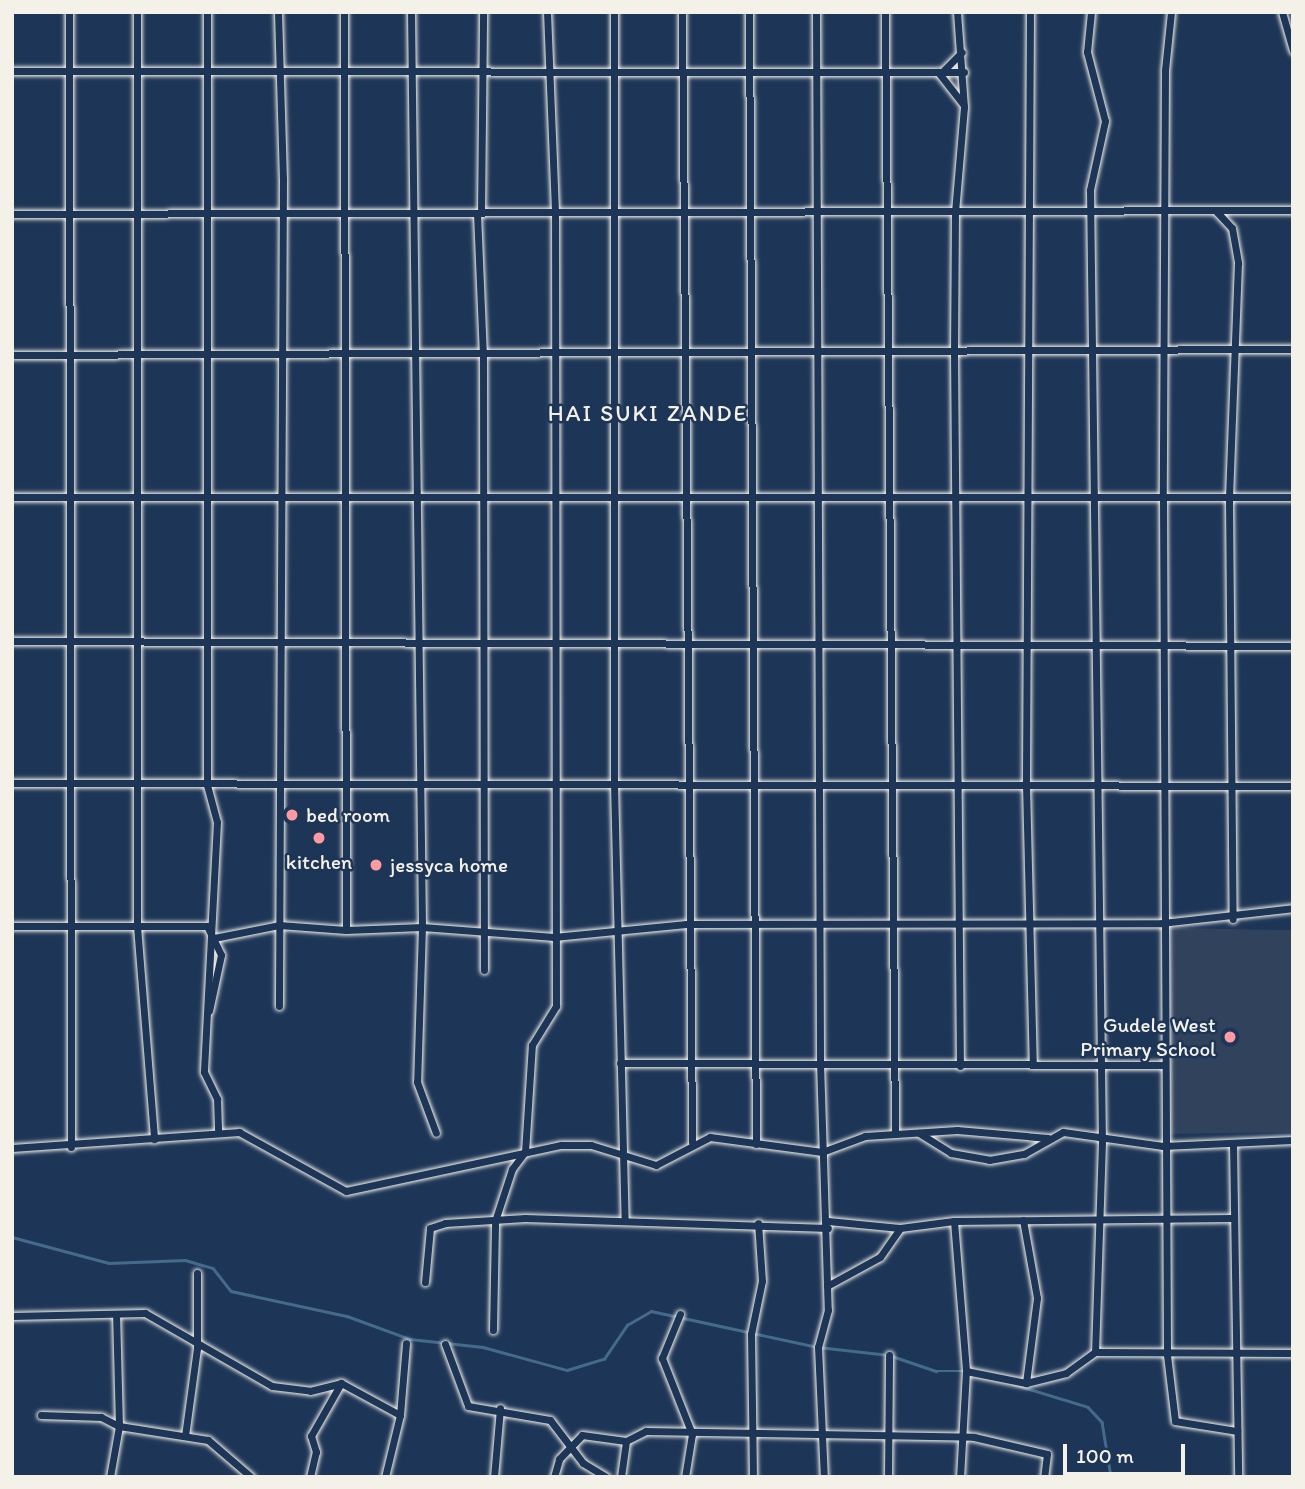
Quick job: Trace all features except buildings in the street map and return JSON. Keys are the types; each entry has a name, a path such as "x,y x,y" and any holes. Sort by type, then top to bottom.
{"street":[{"path":"69,12 71,1147"},
{"path":"137,12 137,926 155,1139"},
{"path":"207,12 211,213 205,496 207,785 217,822 207,926 204,1072 217,1099 218,1131"},
{"path":"278,12 279,1006"},
{"path":"344,12 348,641 346,930"},
{"path":"411,12 415,641 422,927 417,1082 436,1132"},
{"path":"484,12 479,213 483,354 484,970"},
{"path":"493,1329 495,1221 512,1169 526,1152 532,1045 556,1006 552,783 552,354 555,211 546,70 547,12"},
{"path":"614,12 614,784 621,1151 625,1221"},
{"path":"682,12 687,1063 692,1142"},
{"path":"750,12 751,641 758,1065 756,1144"},
{"path":"816,12 820,1062 822,1152 828,1224 827,1286 818,1347 824,1477"},
{"path":"885,12 884,353 890,641 887,785 895,1134"},
{"path":"957,12 964,72 964,107 955,211 954,353 960,785 960,1066"},
{"path":"1030,12 1032,211 1028,350 1029,642 1026,785 1033,1065"},
{"path":"1091,12 1087,52 1105,121 1091,169 1096,352 1093,643 1097,784 1098,1065 1102,1142 1095,1352"},
{"path":"1171,12 1164,211 1163,499 1163,1146 1167,1355 1175,1421 1237,1431"},
{"path":"1282,12 1293,50"},
{"path":"939,71 963,51"},
{"path":"12,71 137,70 207,73 277,68 886,69 964,72"},
{"path":"939,71 964,107"},
{"path":"1215,210 1232,228 1238,263 1232,350 1229,500 1233,919"},
{"path":"12,214 1032,211 1094,215 1164,211 1293,210"},
{"path":"12,355 751,354 1293,349"},
{"path":"12,497 954,493 1028,498 1229,500 1293,497"},
{"path":"12,641 958,641 1293,646"},
{"path":"12,783 1233,783 1293,786"},
{"path":"214,938 279,925 346,930 422,927 554,937 687,924 1162,923 1233,919 1293,908"},
{"path":"12,926 207,926"},
{"path":"207,926 214,938 220,972 207,1015"},
{"path":"620,1063 1163,1065"},
{"path":"12,1148 71,1147 218,1131 239,1132 346,1191 526,1152 581,1145 621,1151 666,1164 692,1142 722,1137 822,1152 865,1136 919,1132 1048,1138 1070,1132 1102,1142 1163,1146 1293,1140"},
{"path":"919,1132 951,1153 989,1160 1024,1154 1048,1138"},
{"path":"1233,1144 1234,1355 1238,1477"},
{"path":"425,1282 430,1228 495,1221 625,1221 653,1227 758,1223 900,1228 954,1221 1232,1218"},
{"path":"1023,1220 1037,1298 1026,1383"},
{"path":"954,1221 966,1371 967,1437 960,1477"},
{"path":"754,1477 751,1334 762,1281 758,1223"},
{"path":"827,1286 880,1257 900,1228"},
{"path":"185,1436 197,1348 197,1273"},
{"path":"12,1316 145,1313 197,1348 289,1390 341,1383 400,1415"},
{"path":"110,1477 119,1426 116,1314"},
{"path":"680,1314 662,1366 692,1434 685,1477"},
{"path":"385,1477 400,1415 406,1343"},
{"path":"445,1344 468,1406 500,1408 550,1420 583,1464 606,1477"},
{"path":"966,1371 1026,1383 1066,1373 1095,1352 1167,1355 1293,1353"},
{"path":"888,1477 889,1355"},
{"path":"310,1477 316,1452 311,1436 341,1383"},
{"path":"494,1477 500,1408"},
{"path":"41,1415 101,1417 119,1426 208,1440 251,1477"},
{"path":"554,1477 572,1446 582,1435 626,1441 646,1431 692,1434 752,1432 888,1439 967,1437 1047,1454 1044,1477"},
{"path":"621,1477 626,1441"}],"shaded area":[{"name":"Gudele West Primary School","path":"1166,928 1291,930 1293,1132 1169,1134"}],"waterway":[{"path":"12,1237 109,1263 185,1260 213,1268 231,1291 347,1316 410,1339 483,1347 567,1370 604,1359 627,1325 651,1311 818,1347 889,1355 936,1371 966,1371"},
{"path":"1013,1384 1088,1407 1102,1422 1111,1477"}],"place":[{"name":"bed room","path":"292,815"},
{"name":"kitchen","path":"319,838"},
{"name":"jessyca home","path":"376,865"},
{"name":"Gudele West Primary School","path":"1230,1037"}],"district":[{"name":"HAI SUKI ZANDE","path":"648,413"}]}
